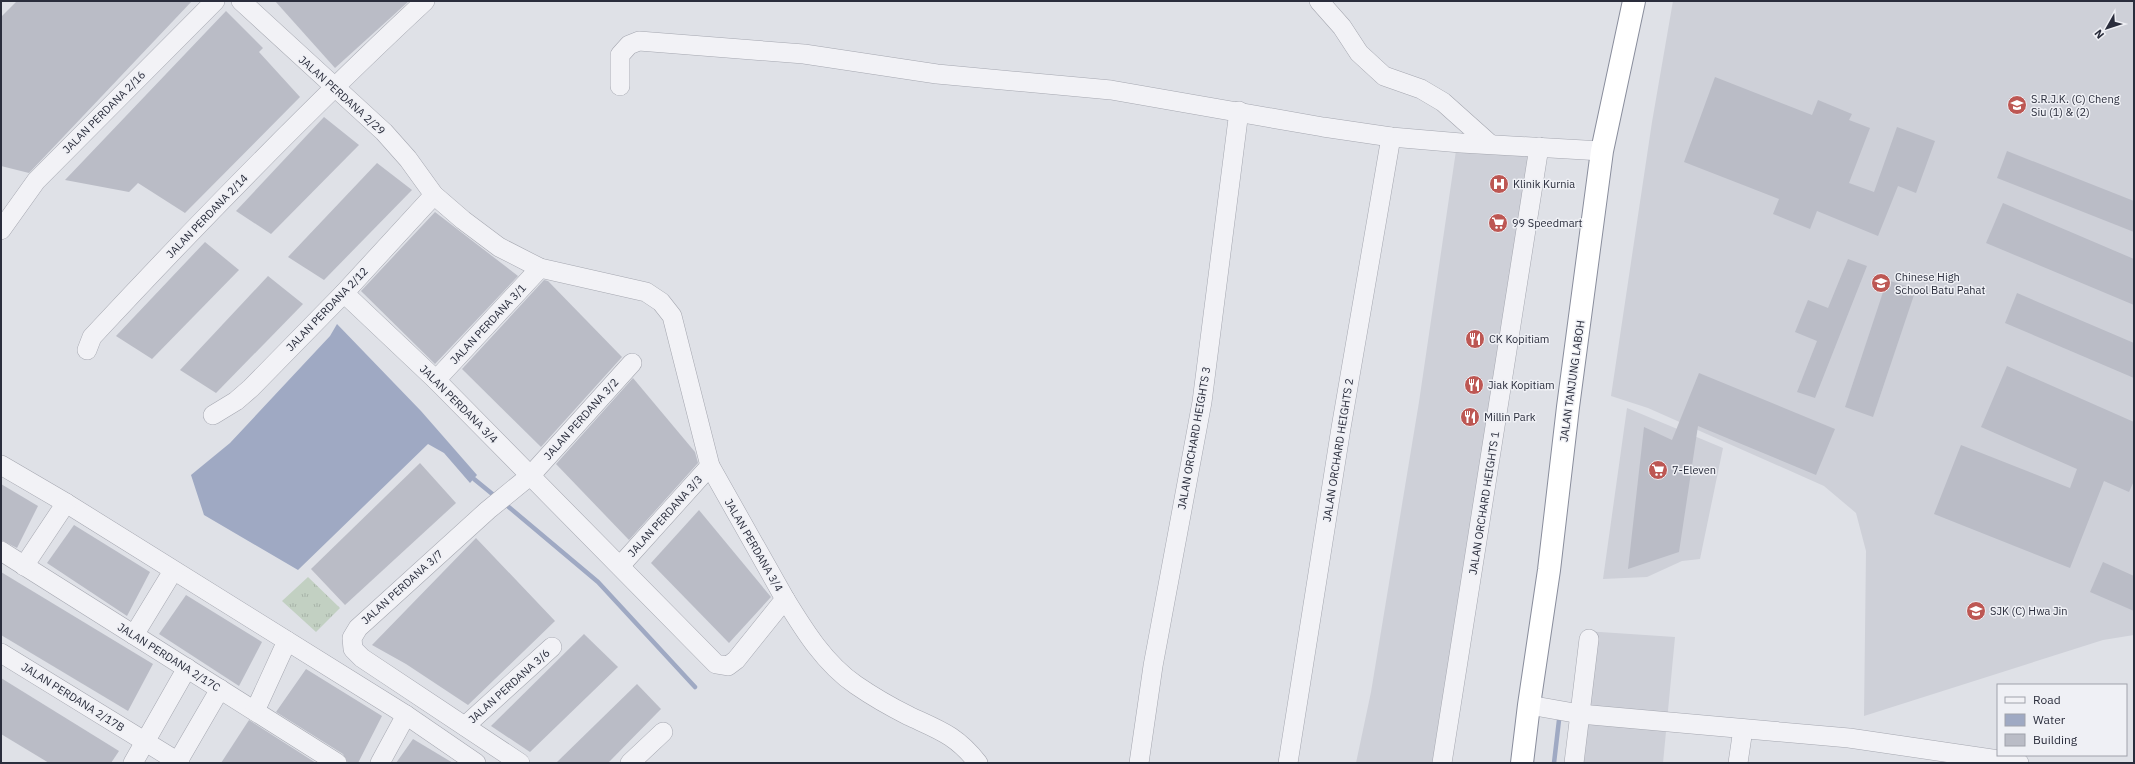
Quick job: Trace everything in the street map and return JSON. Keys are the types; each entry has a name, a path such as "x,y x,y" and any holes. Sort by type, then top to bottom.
{"highway":[{"name":"JALAN TANJUNG LABOH","path":"1522,763 1549,570 1568,407 1602,151 1634,1"}],"street":[{"name":"JALAN PERDANA 2/16","path":"1,230 36,181 215,1"},
{"name":"JALAN PERDANA 2/29","path":"241,1 384,132 408,159 434,195"},
{"name":"JALAN PERDANA 2/14","path":"87,350 92,337 193,229 334,86 424,1"},
{"path":"1319,1 1342,27 1359,53 1384,76 1421,90 1443,102 1490,144"},
{"path":"620,86 620,55 629,45 639,41 796,53 936,74 1111,90 1239,111 1322,127 1391,137 1602,151"},
{"name":"JALAN ORCHARD HEIGHTS 3","path":"1139,763 1153,666 1202,402 1239,111"},
{"name":"JALAN ORCHARD HEIGHTS 2","path":"1288,763 1341,428 1391,137"},
{"name":"JALAN ORCHARD HEIGHTS 1","path":"1442,763 1538,147"},
{"name":"JALAN PERDANA 3/4","path":"344,293 436,380 716,664 728,666 736,660 785,599 710,466 672,316 661,302 646,292 540,268 499,247 463,220 434,195"},
{"name":"JALAN PERDANA 2/12","path":"213,415 236,401 251,388 344,293 434,195"},
{"name":"JALAN PERDANA 3/1","path":"436,380 540,268"},
{"name":"JALAN PERDANA 3/2","path":"531,475 632,363"},
{"path":"1,465 66,503 406,715 476,763"},
{"name":"JALAN PERDANA 3/3","path":"620,566 710,466"},
{"name":"JALAN PERDANA 3/7","path":"520,763 362,658 353,649 352,638 358,628 488,510 531,475"},
{"path":"24,566 66,503"},
{"name":"JALAN PERDANA 2/17C","path":"1,552 337,763"},
{"path":"134,635 173,571"},
{"path":"785,599 803,628 829,662 855,685 908,715 940,729 967,749 978,763"},
{"path":"1574,763 1589,639"},
{"path":"255,711 287,641"},
{"name":"JALAN PERDANA 3/6","path":"465,726 552,647"},
{"name":"JALAN PERDANA 2/17B","path":"1,653 178,762"},
{"path":"133,763 187,668"},
{"path":"178,762 220,689"},
{"path":"1529,705 1580,714 1849,738 2019,763"},
{"path":"380,763 406,715"},
{"path":"1738,763 1743,729"},
{"path":"630,763 663,732"}],"shaded area":[{"name":"Chinese High School Batu Pahat","path":"1673,1 2134,1 2134,635 2103,640 1864,716 1866,551 1856,513 1824,486 1648,408 1611,396 1652,122"},
{"path":"1458,137 1545,142 1447,763 1356,763 1371,692 1419,402"},
{"path":"1627,408 1723,448 1700,559 1682,561 1647,577 1603,579"},
{"path":"1585,631 1675,637 1663,763 1569,763"}],"green space":[{"path":"308,577 340,608 316,632 282,601"}],"water":[{"path":"337,324 421,411 477,475 470,483 444,453 428,444 298,570 204,515 191,475 230,443 330,336"}],"building":[{"path":"17,1 192,1 29,173 1,166 1,17"},
{"path":"275,1 409,1 335,68"},
{"path":"226,11 263,48 259,52 300,97 185,213 138,183 129,192 65,180"},
{"path":"1715,77 1812,115 1818,100 1852,114 1849,120 1870,128 1849,183 1874,192 1897,127 1935,141 1916,193 1898,186 1878,236 1817,211 1810,229 1773,214 1779,199 1684,162"},
{"path":"324,117 359,145 271,234 236,211"},
{"path":"2007,151 2134,201 2134,232 1997,178"},
{"path":"377,163 412,190 324,280 288,257"},
{"path":"2003,203 2134,259 2134,305 1986,243"},
{"path":"435,212 518,276 435,364 361,291"},
{"path":"205,242 239,270 152,359 116,336"},
{"path":"1848,259 1867,266 1815,398 1797,392 1817,341 1795,332 1808,300 1828,308"},
{"path":"268,276 303,304 216,393 180,370"},
{"path":"544,280 548,281 622,357 541,447 462,369"},
{"path":"1887,280 1916,289 1873,417 1845,407"},
{"path":"2017,293 2134,343 2134,378 2005,323"},
{"path":"2007,366 2134,422 2134,481 2129,492 2104,481 2070,568 1934,514 1961,445 2070,488 2077,469 1981,427"},
{"path":"1699,373 1835,429 1816,475 1698,426 1679,552 1628,569 1644,427 1672,440"},
{"path":"633,378 695,452 698,463 629,540 556,464"},
{"path":"420,463 456,503 345,605 311,569"},
{"path":"1,484 38,506 17,548 1,540"},
{"path":"699,510 771,597 729,643 651,563"},
{"path":"74,525 150,572 127,616 47,563"},
{"path":"476,538 555,621 468,705 406,664 372,645"},
{"path":"2103,562 2134,576 2134,611 2090,592"},
{"path":"1,572 153,664 128,711 1,635"},
{"path":"186,595 262,642 239,686 159,634"},
{"path":"584,634 618,667 530,752 491,726"},
{"path":"306,669 382,716 358,763 348,763 343,754 276,712"},
{"path":"1,678 119,751 111,763 49,763 1,734"},
{"path":"637,684 661,709 608,763 556,763"},
{"path":"249,720 316,763 221,763"},
{"path":"413,739 453,763 396,763"}],"waterway":[{"path":"474,479 496,497"},
{"path":"504,503 598,582 695,687"},
{"path":"1554,763 1559,720"}],"place":[{"name":"S.R.J.K. (C) Cheng Siu (1) & (2)","path":"2017,105"},
{"name":"Klinik Kurnia","path":"1499,184"},
{"name":"99 Speedmart","path":"1498,223"},
{"name":"Chinese High School Batu Pahat","path":"1881,283"},
{"name":"CK Kopitiam","path":"1475,339"},
{"name":"Jiak Kopitiam","path":"1474,385"},
{"name":"Millin Park","path":"1470,417"},
{"name":"7-Eleven","path":"1658,470"},
{"name":"SJK (C) Hwa Jin","path":"1976,611"}]}
